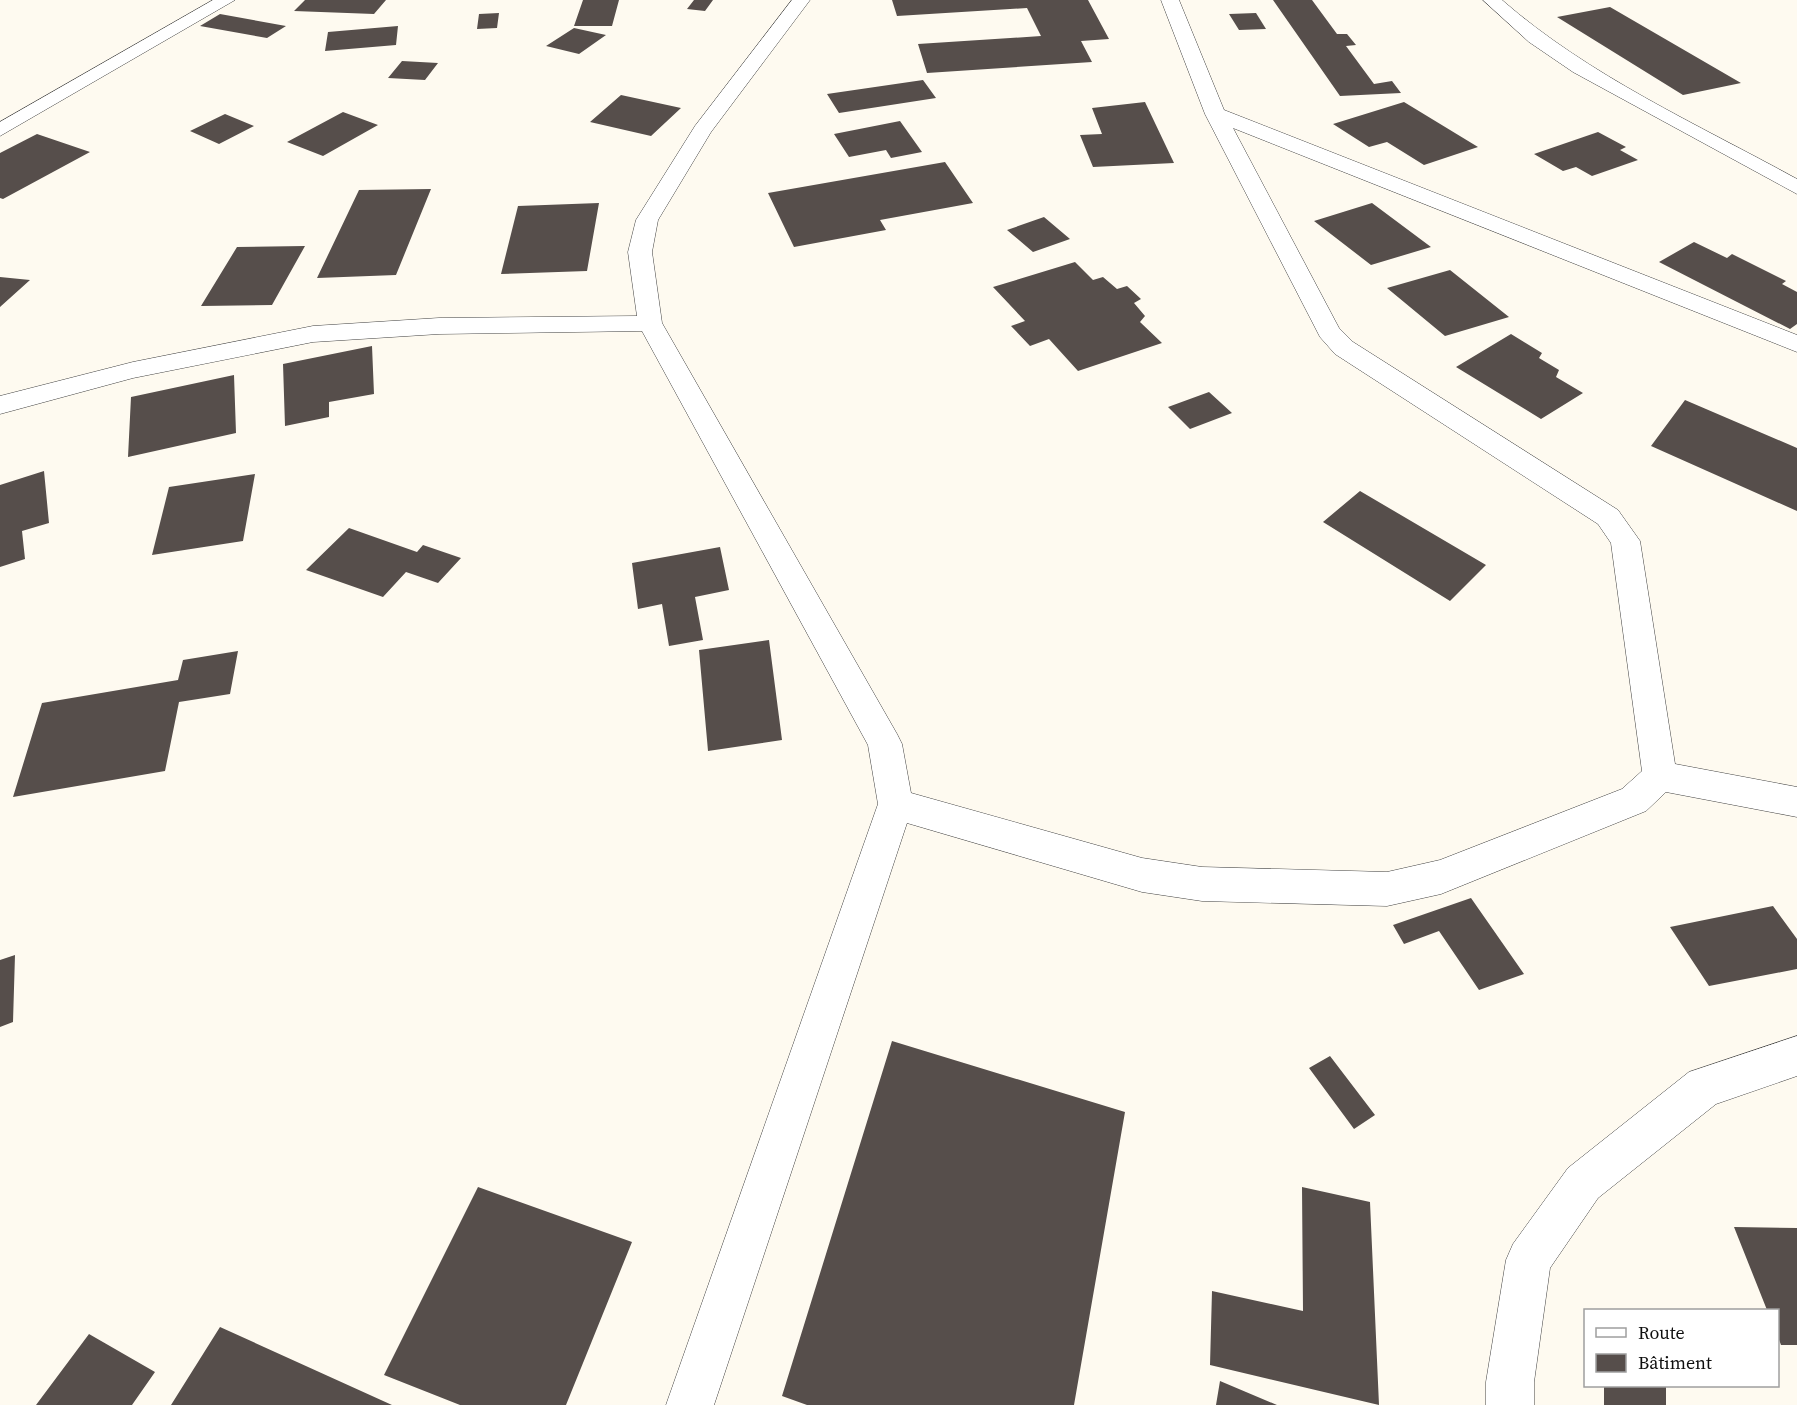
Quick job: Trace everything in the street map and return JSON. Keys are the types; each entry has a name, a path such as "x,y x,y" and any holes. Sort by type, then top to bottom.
{"street":[{"path":"0,130 226,0"},
{"path":"690,1405 896,804 885,744 650,323 640,252 646,220 715,112 801,0"},
{"path":"1170,0 1215,114 1329,332 1344,348 1608,517 1625,541 1660,776"},
{"path":"1492,0 1535,38 1580,68 1797,188"},
{"path":"1215,114 1797,344"},
{"path":"0,405 133,370 313,334 439,326 650,323"},
{"path":"896,804 1142,875 1202,884 1387,889 1441,877 1634,800 1660,776"},
{"path":"1660,776 1797,802"},
{"path":"1510,1405 1510,1382 1529,1260 1583,1184 1704,1087 1797,1056"}],"building":[{"path":"305,0 386,0 374,14 294,11"},
{"path":"583,0 619,0 612,26 574,26"},
{"path":"694,0 713,0 705,11 687,9"},
{"path":"892,0 1088,0 1109,39 1081,41 1092,62 927,73 918,44 1041,36 1027,8 897,16"},
{"path":"1273,0 1312,0 1337,34 1347,34 1356,45 1346,46 1374,84 1392,81 1401,93 1340,96"},
{"path":"1610,7 1741,83 1683,95 1557,17"},
{"path":"499,13 497,28 477,29 479,14"},
{"path":"1256,13 1266,29 1239,30 1229,14"},
{"path":"220,14 286,26 267,38 200,26"},
{"path":"398,26 396,45 325,51 328,32"},
{"path":"574,28 606,35 579,54 546,46"},
{"path":"402,61 438,63 425,80 388,78"},
{"path":"923,80 936,98 839,113 827,94"},
{"path":"621,95 681,108 651,136 590,122"},
{"path":"1145,102 1174,163 1093,167 1080,135 1102,134 1092,108"},
{"path":"1404,102 1478,147 1424,165 1387,142 1369,147 1333,124"},
{"path":"343,112 378,125 323,156 287,142"},
{"path":"225,114 254,126 219,144 190,131"},
{"path":"900,121 922,152 891,158 886,150 849,157 834,134"},
{"path":"1598,132 1626,147 1620,150 1638,160 1592,176 1576,167 1563,171 1534,154"},
{"path":"37,134 90,152 3,199 0,198 0,153"},
{"path":"945,162 973,203 880,220 886,230 794,247 768,193"},
{"path":"431,189 396,275 317,278 359,190"},
{"path":"599,203 587,271 501,274 518,206"},
{"path":"1372,203 1431,247 1371,265 1314,221"},
{"path":"1044,217 1070,239 1033,252 1007,230"},
{"path":"1694,242 1727,258 1732,254 1786,281 1782,284 1797,292 1797,324 1790,329 1659,262"},
{"path":"305,246 272,305 201,306 237,247"},
{"path":"1075,262 1093,280 1103,277 1117,289 1127,286 1141,299 1134,303 1145,316 1140,322 1162,343 1078,371 1049,339 1030,346 1011,326 1025,321 993,287"},
{"path":"1450,270 1509,317 1445,336 1387,288"},
{"path":"0,277 30,280 0,307"},
{"path":"1511,334 1542,353 1539,358 1559,370 1556,377 1583,393 1541,419 1456,367"},
{"path":"372,346 374,394 329,402 329,417 285,426 283,364"},
{"path":"234,375 236,433 128,457 131,397"},
{"path":"1209,392 1232,413 1190,429 1168,407"},
{"path":"1685,400 1797,448 1797,511 1651,446"},
{"path":"44,471 49,523 22,531 25,559 0,567 0,485"},
{"path":"255,474 243,541 152,555 169,487"},
{"path":"1360,491 1486,565 1450,601 1323,522"},
{"path":"349,528 417,552 423,545 461,558 438,583 406,572 383,597 306,570"},
{"path":"720,547 729,590 695,597 703,640 669,646 662,604 638,609 632,563"},
{"path":"769,640 782,740 708,751 699,650"},
{"path":"238,651 230,694 179,702 165,771 13,797 42,703 178,680 183,660"},
{"path":"1471,898 1524,974 1479,990 1439,931 1404,944 1393,925"},
{"path":"1773,906 1797,939 1797,969 1709,986 1670,927"},
{"path":"15,955 13,1022 0,1027 0,960"},
{"path":"892,1041 1125,1112 1074,1405 807,1405 782,1396"},
{"path":"1330,1056 1375,1115 1354,1129 1309,1068"},
{"path":"478,1187 632,1242 566,1405 460,1405 384,1375"},
{"path":"1302,1187 1370,1202 1379,1405 1210,1365 1212,1291 1303,1311"},
{"path":"1734,1227 1797,1228 1797,1345 1781,1345 1779,1309 1767,1309"},
{"path":"220,1327 392,1405 171,1405"},
{"path":"89,1334 155,1372 132,1405 36,1405"},
{"path":"1220,1381 1277,1405 1216,1405"},
{"path":"1604,1387 1666,1387 1666,1405 1604,1405"}]}
